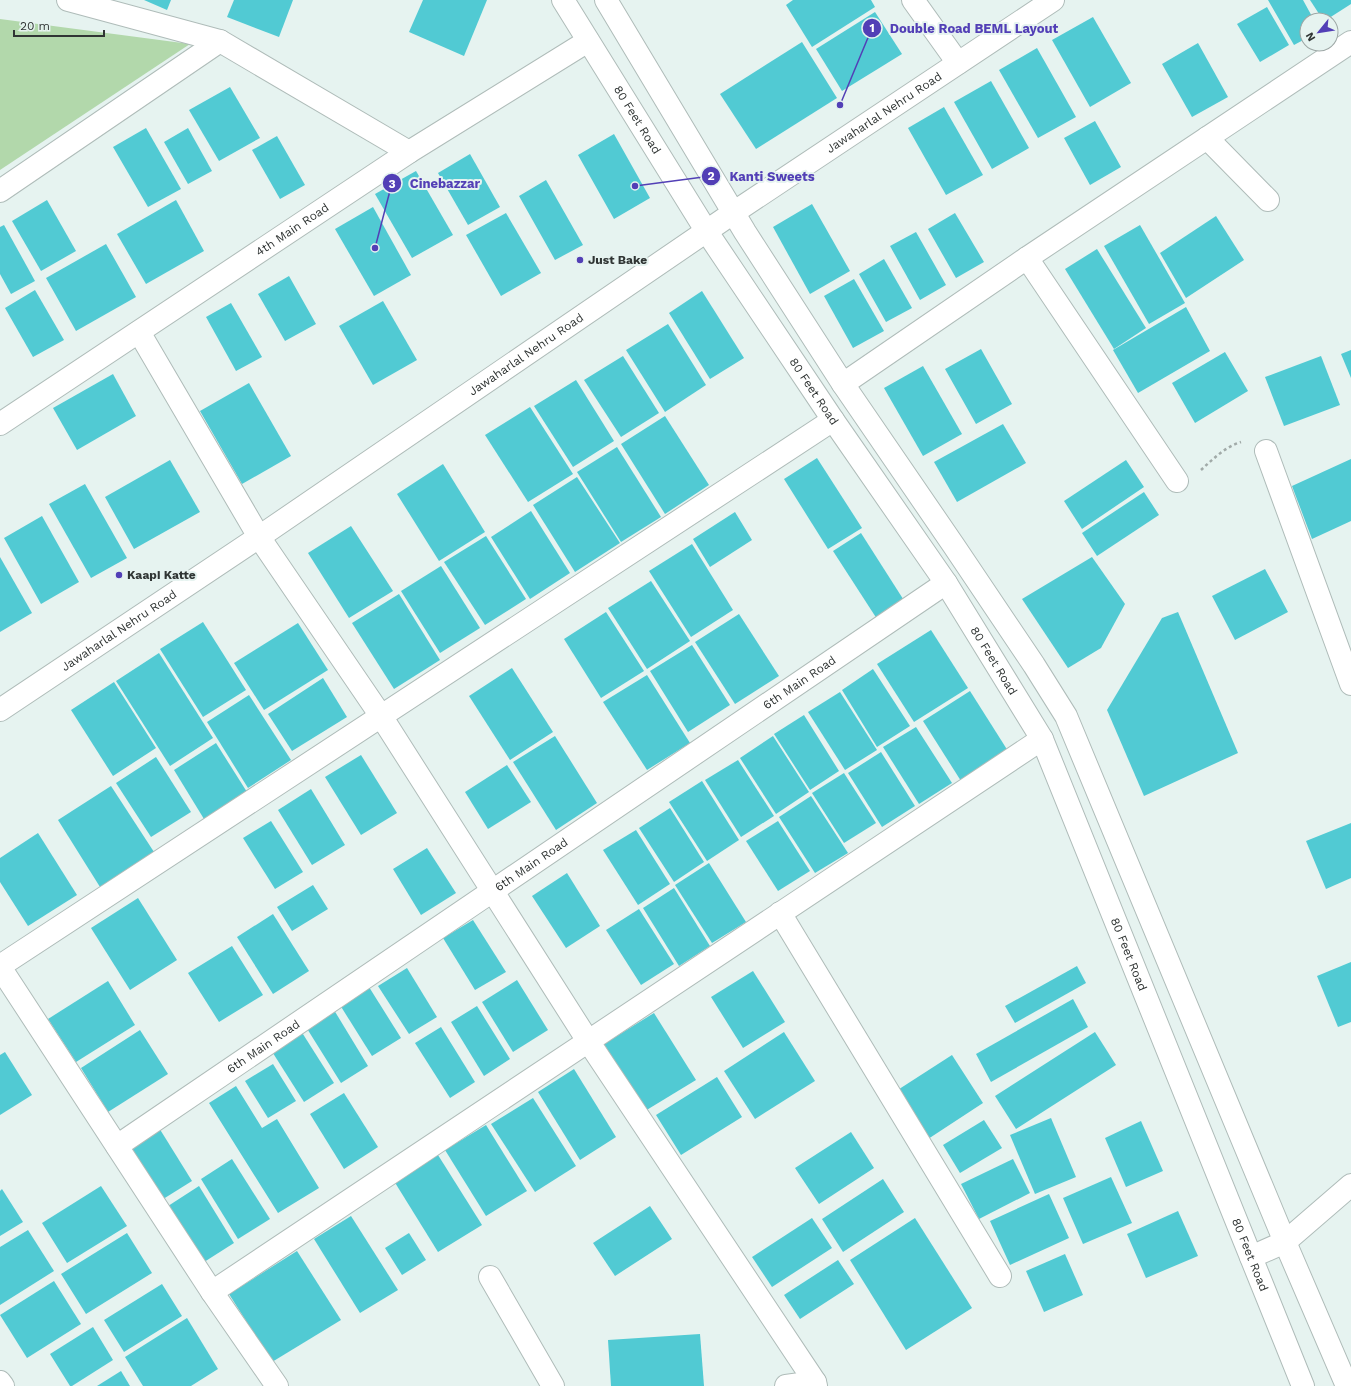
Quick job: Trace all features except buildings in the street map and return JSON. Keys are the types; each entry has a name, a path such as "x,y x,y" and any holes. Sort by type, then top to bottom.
{"street":[{"path":"68,0 220,41 409,152"},
{"name":"80 Feet Road","path":"563,0 707,232 832,420 946,583 1042,739 1303,1386"},
{"path":"606,0 733,213 843,384 1034,665 1066,716 1285,1242 1347,1386"},
{"path":"913,0 958,63"},
{"name":"Jawaharlal Nehru Road","path":"0,710 259,537 733,213 1053,0"},
{"path":"0,191 220,41"},
{"name":"4th Main Road","path":"0,424 409,152 588,41"},
{"path":"843,384 1027,258 1351,42"},
{"path":"1207,138 1268,200"},
{"path":"1027,258 1177,481"},
{"path":"138,332 259,537 381,716 588,1041 816,1384 786,1386"},
{"path":"277,1386 212,1292 0,967 832,420"},
{"path":"1266,451 1351,684"},
{"name":"6th Main Road","path":"117,1146 946,583"},
{"path":"212,1292 1042,739"},
{"path":"780,913 1000,1276"},
{"path":"1251,1257 1285,1242 1351,1184"},
{"path":"490,1277 553,1386"},
{"path":"0,1382 3,1386"}],"path":[{"path":"1177,481 1202,469 1211,460 1235,443 1248,439 1259,442 1266,451"}],"green space":[{"path":"0,19 190,44 0,170"}],"place":[{"name":"Double Road BEML Layout","path":"840,105"},
{"name":"Kanti Sweets","path":"635,186"},
{"name":"Cinebazzar","path":"375,248"},
{"name":"Just Bake","path":"580,260"},
{"name":"Kaapi Katte","path":"119,575"}]}
